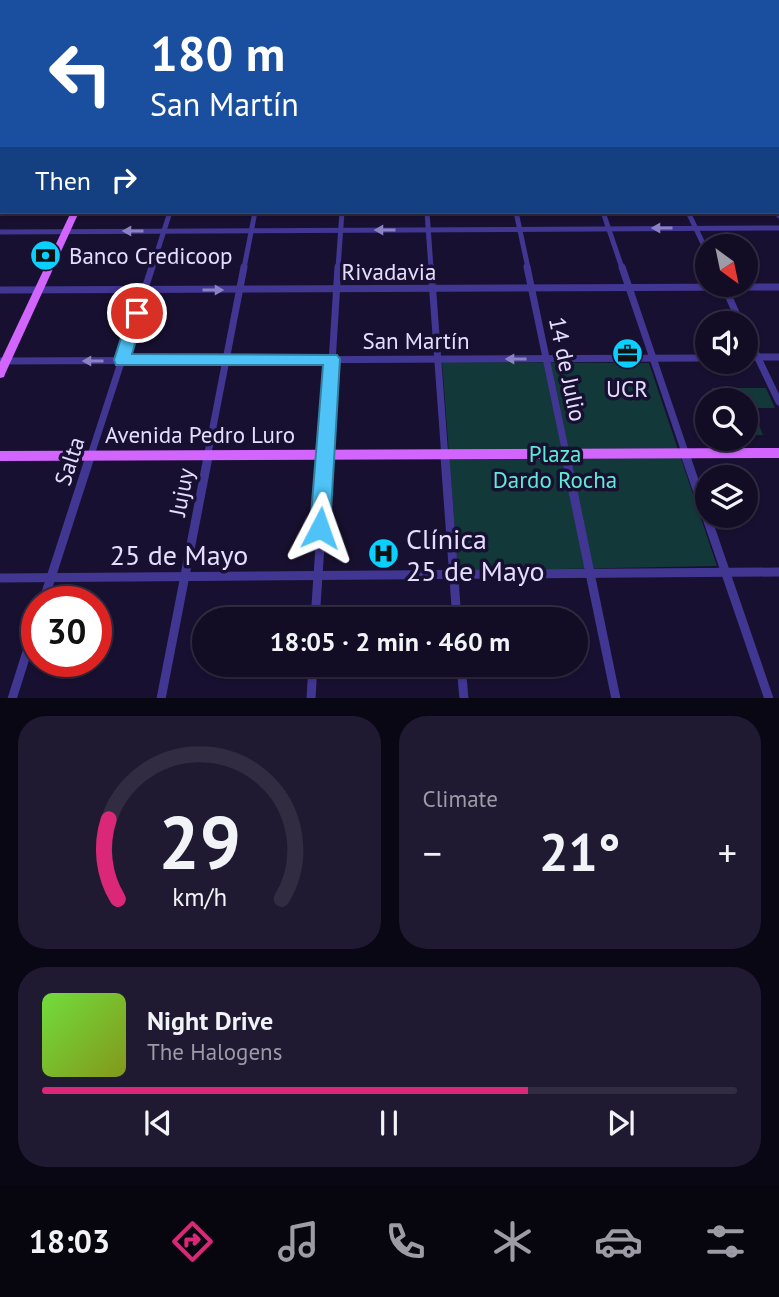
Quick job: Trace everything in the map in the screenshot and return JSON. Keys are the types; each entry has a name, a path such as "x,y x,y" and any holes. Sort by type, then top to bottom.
{"main road":[{"path":"0,374 3,361 74,214"},
{"name":"Avenida Pedro Luro","path":"0,456 779,453"}],"street":[{"name":"Salta","path":"48,586 169,214"},
{"name":"Jujuy","path":"161,698 256,214"},
{"path":"316,607 342,214"},
{"path":"427,214 456,607"},
{"name":"14 de Julio","path":"516,214 616,698"},
{"path":"604,214 769,698"},
{"path":"689,214 699,234"},
{"path":"0,232 779,228"},
{"name":"Rivadavia","path":"0,290 695,287"},
{"name":"Rivadavia","path":"758,287 779,287"},
{"path":"758,358 779,357"},
{"name":"San Martín","path":"3,361 695,358"},
{"path":"758,360 779,402"},
{"name":"25 de Mayo","path":"0,578 779,572"},
{"path":"12,698 21,670"},
{"path":"311,698 312,677"},
{"path":"462,677 464,698"}],"green space":[{"name":"Plaza Dardo Rocha","path":"442,362 649,363 695,500 695,528 704,528 717,566 458,571"},
{"path":"758,388 766,388 775,408 758,408"},
{"path":"758,423 763,435 758,435"}],"place":[{"name":"Banco Credicoop","path":"46,255"},
{"name":"UCR","path":"627,354"},
{"name":"Clínica 25 de Mayo","path":"383,554"}],"route":[{"path":"137,313 122,360 331,359 320,528"}]}
